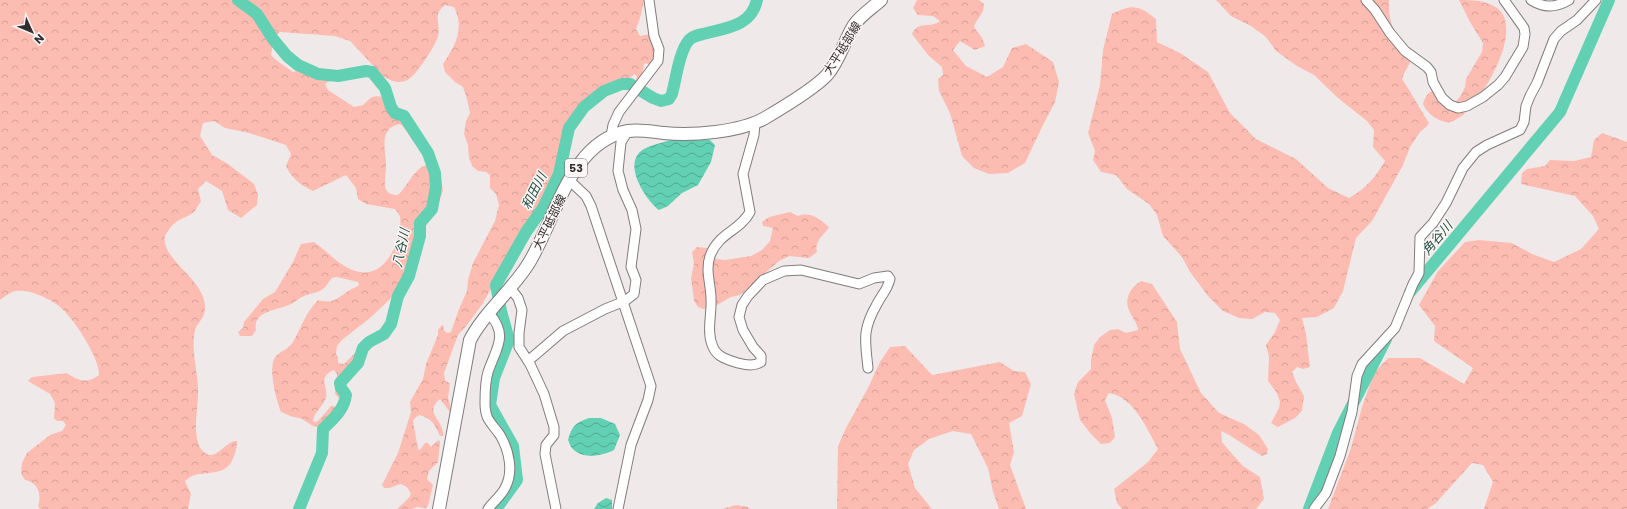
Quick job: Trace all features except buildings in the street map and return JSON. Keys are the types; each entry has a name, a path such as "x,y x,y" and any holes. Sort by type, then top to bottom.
{"main road":[{"name":"大平砥部線","path":"439,509 467,348 474,331 511,289 535,253 569,180 575,169 592,148 611,136 628,131 679,134 713,132 755,124 804,93 827,75 840,54 855,23 881,0"}],"street":[{"path":"611,136 613,125 619,112 658,61 659,49 654,36 649,0"},
{"path":"1366,0 1405,51 1427,67 1431,72 1433,82 1442,98 1450,105 1458,108 1467,106 1483,97 1498,85 1505,77 1523,47 1525,34 1524,28 1504,0"},
{"path":"1531,0 1539,5 1547,7 1556,6 1569,0"},
{"path":"1314,509 1326,493 1340,456 1352,412 1357,376 1362,364 1395,328 1419,273 1420,237 1434,223 1446,203 1463,168 1476,152 1487,145 1520,130 1524,122 1526,106 1537,83 1554,39 1561,31 1577,20 1596,0"},
{"path":"755,124 754,136 743,174 750,212 739,226 718,240 710,256 707,268 712,299 710,323 713,348 722,357 742,364 757,365 761,362 761,356 753,347 743,330 739,317 742,305 748,296 763,280 773,274 784,271 801,270 843,282 859,284 874,278 888,276 890,279 888,288 877,303 866,325 865,353 868,368"},
{"path":"528,361 563,331 622,302 634,294 636,280 631,267 636,229 632,210 623,190 618,171 621,142 628,131"},
{"path":"569,180 586,196 591,206 651,386 648,400 631,445 618,509"},
{"path":"511,289 518,298 522,310 519,347 528,361 544,394 554,427 554,435 546,444 545,454 556,509"},
{"path":"488,509 505,490 509,472 509,462 503,442 488,421 485,404 487,374 501,335 499,327 489,313"}],"green space":[{"path":"0,0 644,0 636,29 640,36 650,34 655,54 651,66 646,63 644,64 641,80 638,83 635,83 637,77 635,74 628,79 620,79 615,84 606,85 591,95 583,103 567,126 558,167 545,199 517,242 483,303 458,335 444,373 445,381 450,383 448,398 451,409 450,412 440,399 435,404 434,409 434,413 443,431 443,436 440,436 435,425 430,420 423,416 419,415 413,421 418,449 420,450 425,443 428,443 431,447 439,440 440,442 438,462 429,471 427,479 433,485 428,506 426,508 417,507 412,509 397,509 409,498 411,494 407,487 401,484 384,488 382,485 398,453 411,412 410,402 423,379 426,364 438,335 438,330 443,325 444,331 448,333 451,332 467,291 468,280 473,263 495,221 499,205 496,194 490,188 490,175 486,172 478,171 472,166 469,158 468,145 464,134 466,121 470,113 467,99 463,87 455,82 445,72 443,64 455,44 459,30 459,22 454,7 445,5 441,9 438,16 439,31 434,46 417,71 409,79 403,82 392,81 383,76 350,41 335,36 280,32 274,37 271,55 293,72 307,67 347,73 347,75 325,84 328,90 354,107 363,105 373,97 380,96 387,99 402,112 425,141 426,146 417,145 400,124 393,126 386,134 384,145 386,163 385,184 388,192 398,195 415,173 427,165 439,174 443,190 437,209 422,222 422,234 414,257 411,273 407,281 370,318 342,340 337,346 336,354 338,357 338,363 344,364 354,354 358,355 358,359 342,378 338,389 342,397 340,399 335,394 337,374 334,370 326,376 324,383 326,398 315,415 313,421 318,421 331,406 334,406 337,409 334,415 328,422 320,426 313,426 305,420 281,412 273,383 273,361 276,356 292,344 307,315 318,300 334,300 358,286 358,282 337,277 332,278 320,291 304,296 289,305 261,315 256,324 256,330 252,336 240,336 238,332 243,328 244,322 263,299 275,292 293,262 301,244 314,242 341,264 360,272 369,272 378,269 391,255 399,236 400,216 395,209 366,204 358,199 356,188 346,175 313,191 297,181 288,171 286,166 291,154 286,145 249,133 225,128 214,121 203,123 200,136 212,155 228,164 254,184 258,195 257,205 241,218 228,210 222,191 206,181 198,189 201,201 196,210 192,214 176,222 170,228 165,236 165,245 170,254 201,292 205,303 204,314 195,330 194,337 198,387 196,429 198,443 200,448 208,455 213,455 228,444 237,441 234,456 231,462 223,470 213,473 194,475 185,481 191,494 188,509 40,509 38,506 38,489 33,483 25,480 21,474 22,463 27,453 50,435 62,431 66,425 63,421 57,421 54,418 55,403 50,394 28,381 32,377 67,373 79,380 90,380 99,375 95,358 90,348 78,328 59,306 50,300 27,291 11,292 0,300"},
{"path":"917,0 979,0 984,4 982,12 974,27 982,38 985,46 975,50 960,41 953,50 966,66 987,77 1003,67 1012,48 1026,44 1053,62 1059,82 1055,102 1025,163 1008,173 989,174 974,168 962,156 950,113 939,91 938,79 943,75 942,67 928,55 912,34 918,27 940,21 933,16 918,15 913,8"},
{"path":"1216,0 1389,0 1390,17 1394,31 1402,43 1414,55 1402,79 1429,123 1420,132 1410,147 1403,165 1372,221 1356,238 1343,291 1334,308 1317,317 1302,318 1306,334 1310,367 1303,369 1297,367 1292,372 1304,396 1302,411 1295,418 1278,427 1271,423 1279,408 1280,402 1277,393 1268,381 1269,357 1266,345 1275,332 1280,320 1275,313 1265,312 1252,319 1239,318 1223,311 1208,296 1190,272 1182,257 1163,236 1157,215 1149,204 1127,189 1116,175 1101,172 1093,160 1095,151 1088,133 1100,85 1103,50 1112,14 1130,7 1140,9 1156,19 1157,42 1180,53 1208,72 1230,113 1256,139 1296,159 1328,188 1349,198 1370,182 1378,173 1385,161 1373,147 1374,130 1367,121 1338,98 1314,75 1297,66 1276,51 1266,37 1251,26 1231,16"},
{"path":"1459,0 1474,0 1497,8 1504,18 1506,31 1504,47 1490,80 1471,107 1463,115 1449,123 1434,117 1428,112 1423,104 1430,92 1434,90 1445,99 1455,102 1460,97 1465,87 1466,79 1482,52 1483,43"},
{"path":"1602,133 1627,142 1627,509 1484,509 1493,482 1483,465 1472,463 1435,504 1427,509 1328,509 1351,448 1362,407 1374,373 1388,358 1420,358 1464,384 1473,368 1434,341 1435,326 1419,305 1438,271 1465,242 1479,240 1512,243 1532,254 1554,262 1581,249 1599,229 1593,216 1575,196 1521,184 1522,173 1527,169 1545,166 1550,160 1574,161 1591,157 1594,140"},
{"path":"790,212 798,216 807,214 811,215 829,227 818,241 816,248 817,252 809,258 789,256 779,261 740,295 731,297 717,305 703,309 698,307 694,301 691,278 694,264 692,252 697,247 707,248 716,259 725,260 751,256 762,250 770,241 773,228 763,226 762,222 769,217"},
{"path":"1141,281 1152,284 1177,322 1180,349 1201,393 1219,413 1244,424 1259,435 1268,449 1267,454 1262,456 1221,431 1222,442 1233,455 1243,466 1260,477 1264,499 1256,509 1122,509 1117,503 1114,489 1148,462 1158,449 1133,407 1118,396 1109,393 1105,400 1112,418 1115,437 1110,443 1101,444 1080,420 1074,394 1078,382 1091,369 1094,345 1100,337 1110,330 1118,329 1126,333 1138,330 1129,310 1127,301 1131,290"},
{"path":"905,346 932,375 1000,362 1014,371 1025,372 1031,384 1022,416 1009,423 1014,452 1010,465 1026,509 999,509 993,492 988,468 971,434 953,431 929,439 914,450 908,464 915,488 932,509 837,509 838,446 880,362 890,347"},
{"path":"736,505 748,507 750,509 722,509"}],"water":[{"path":"677,138 710,140 715,145 711,162 698,185 682,193 668,206 659,210 653,205 642,189 635,171 635,162 637,155 644,149"},
{"path":"589,418 601,418 615,424 620,435 614,450 604,454 592,456 576,452 571,447 568,440 571,431 577,423"},
{"path":"606,498 612,500 612,509 594,509 598,503"}],"waterway":[{"name":"八谷川","path":"238,0 257,14 273,39 287,56 298,65 318,74 338,76 366,71 372,72 385,88 391,107 395,113 404,116 428,153 435,173 436,187 432,209 420,223 420,236 409,276 398,296 391,324 384,334 369,342 363,348 358,363 340,383 341,388 346,395 345,400 338,414 323,429 322,453 299,509"},
{"name":"和田川","path":"496,509 517,480 513,446 490,405 494,378 509,340 496,285 526,232 543,208 559,174 569,128 584,107 604,91 622,84 630,84 653,98 661,101 669,99 672,94 680,58 689,40 697,36 728,28 743,21 754,9 757,0"},
{"name":"角谷川","path":"1410,292 1560,112 1609,0"},
{"name":"角谷川","path":"1309,509 1338,433 1386,339"}]}
